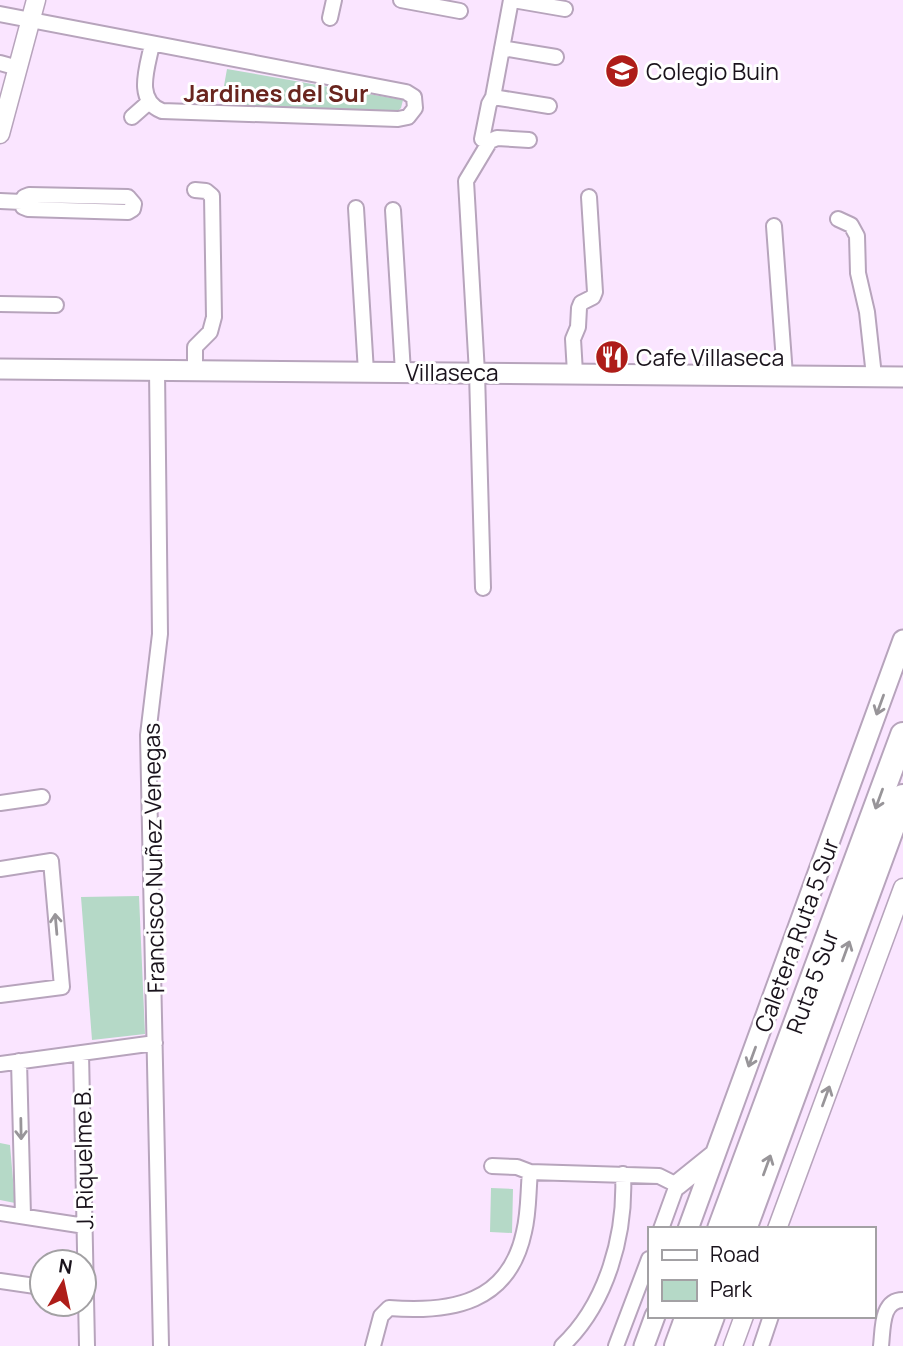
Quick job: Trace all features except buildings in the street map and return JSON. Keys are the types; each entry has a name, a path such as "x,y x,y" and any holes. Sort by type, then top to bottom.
{"highway":[{"name":"Ruta 5 Sur","path":"721,1227 903,735"},
{"name":"Ruta 5 Sur","path":"745,1227 903,797"},
{"path":"677,1346 687,1318"},
{"path":"701,1346 711,1318"}],"main road":[{"name":"Villaseca","path":"0,369 903,377"},
{"name":"Caletera Ruta 5 Sur","path":"689,1227 903,640"},
{"path":"677,1185 717,1153"},
{"path":"644,1346 654,1318"}],"street":[{"path":"0,132 9,65 30,21 36,0"},
{"path":"330,18 334,0"},
{"path":"401,0 442,4 460,11"},
{"path":"482,139 489,104 494,97 512,0 565,9"},
{"path":"0,14 412,94 416,104 408,117 398,119 157,109 149,102 144,89 152,44"},
{"path":"502,48 556,57"},
{"path":"494,97 549,106"},
{"path":"132,117 149,102"},
{"path":"483,588 477,373 466,181 490,141 497,138 529,140"},
{"path":"195,190 206,191 212,196 214,317 210,332 195,347 195,371"},
{"path":"0,201 22,202 24,197 29,195 82,203"},
{"path":"575,373 573,339 578,327 579,308 581,303 593,297 595,292 589,197"},
{"path":"356,208 366,372"},
{"path":"393,211 403,372"},
{"path":"838,219 851,225 857,236 858,273 867,312 874,376"},
{"path":"778,227 789,375"},
{"path":"0,304 56,305"},
{"name":"Francisco Nuñez Venegas","path":"157,370 160,634 148,735 161,1346"},
{"path":"0,803 42,797"},
{"path":"0,869 51,861 62,988 0,995"},
{"path":"778,1227 903,888"},
{"path":"0,1064 155,1043"},
{"name":"J. Riquelme B.","path":"81,1053 85,1248"},
{"path":"19,1061 23,1216"},
{"path":"492,1166 517,1167 530,1172 659,1176 677,1185 662,1227"},
{"path":"373,1346 381,1315 389,1308 425,1310 450,1307 475,1299 501,1280 517,1256 524,1232 530,1172"},
{"path":"562,1346 581,1324 599,1295 614,1255 621,1216 623,1174"},
{"path":"0,1213 85,1226"},
{"path":"616,1346 648,1262"},
{"path":"0,1281 28,1285"},
{"path":"881,1346 887,1308 895,1300 903,1300"},
{"name":"J. Riquelme B.","path":"86,1318 87,1346"},
{"path":"733,1346 743,1318"},
{"path":"761,1346 770,1318"}],"green space":[{"path":"227,69 403,100 401,108 393,115 220,108"},
{"path":"139,896 145,1034 92,1040 81,897"},
{"path":"0,1143 10,1145 15,1203 0,1200"},
{"path":"491,1188 513,1189 512,1233 490,1232"}],"place":[{"name":"Colegio Buin","path":"622,71"},
{"name":"Cafe Villaseca","path":"612,357"}],"district":[{"name":"Jardines del Sur","path":"276,92"}]}
